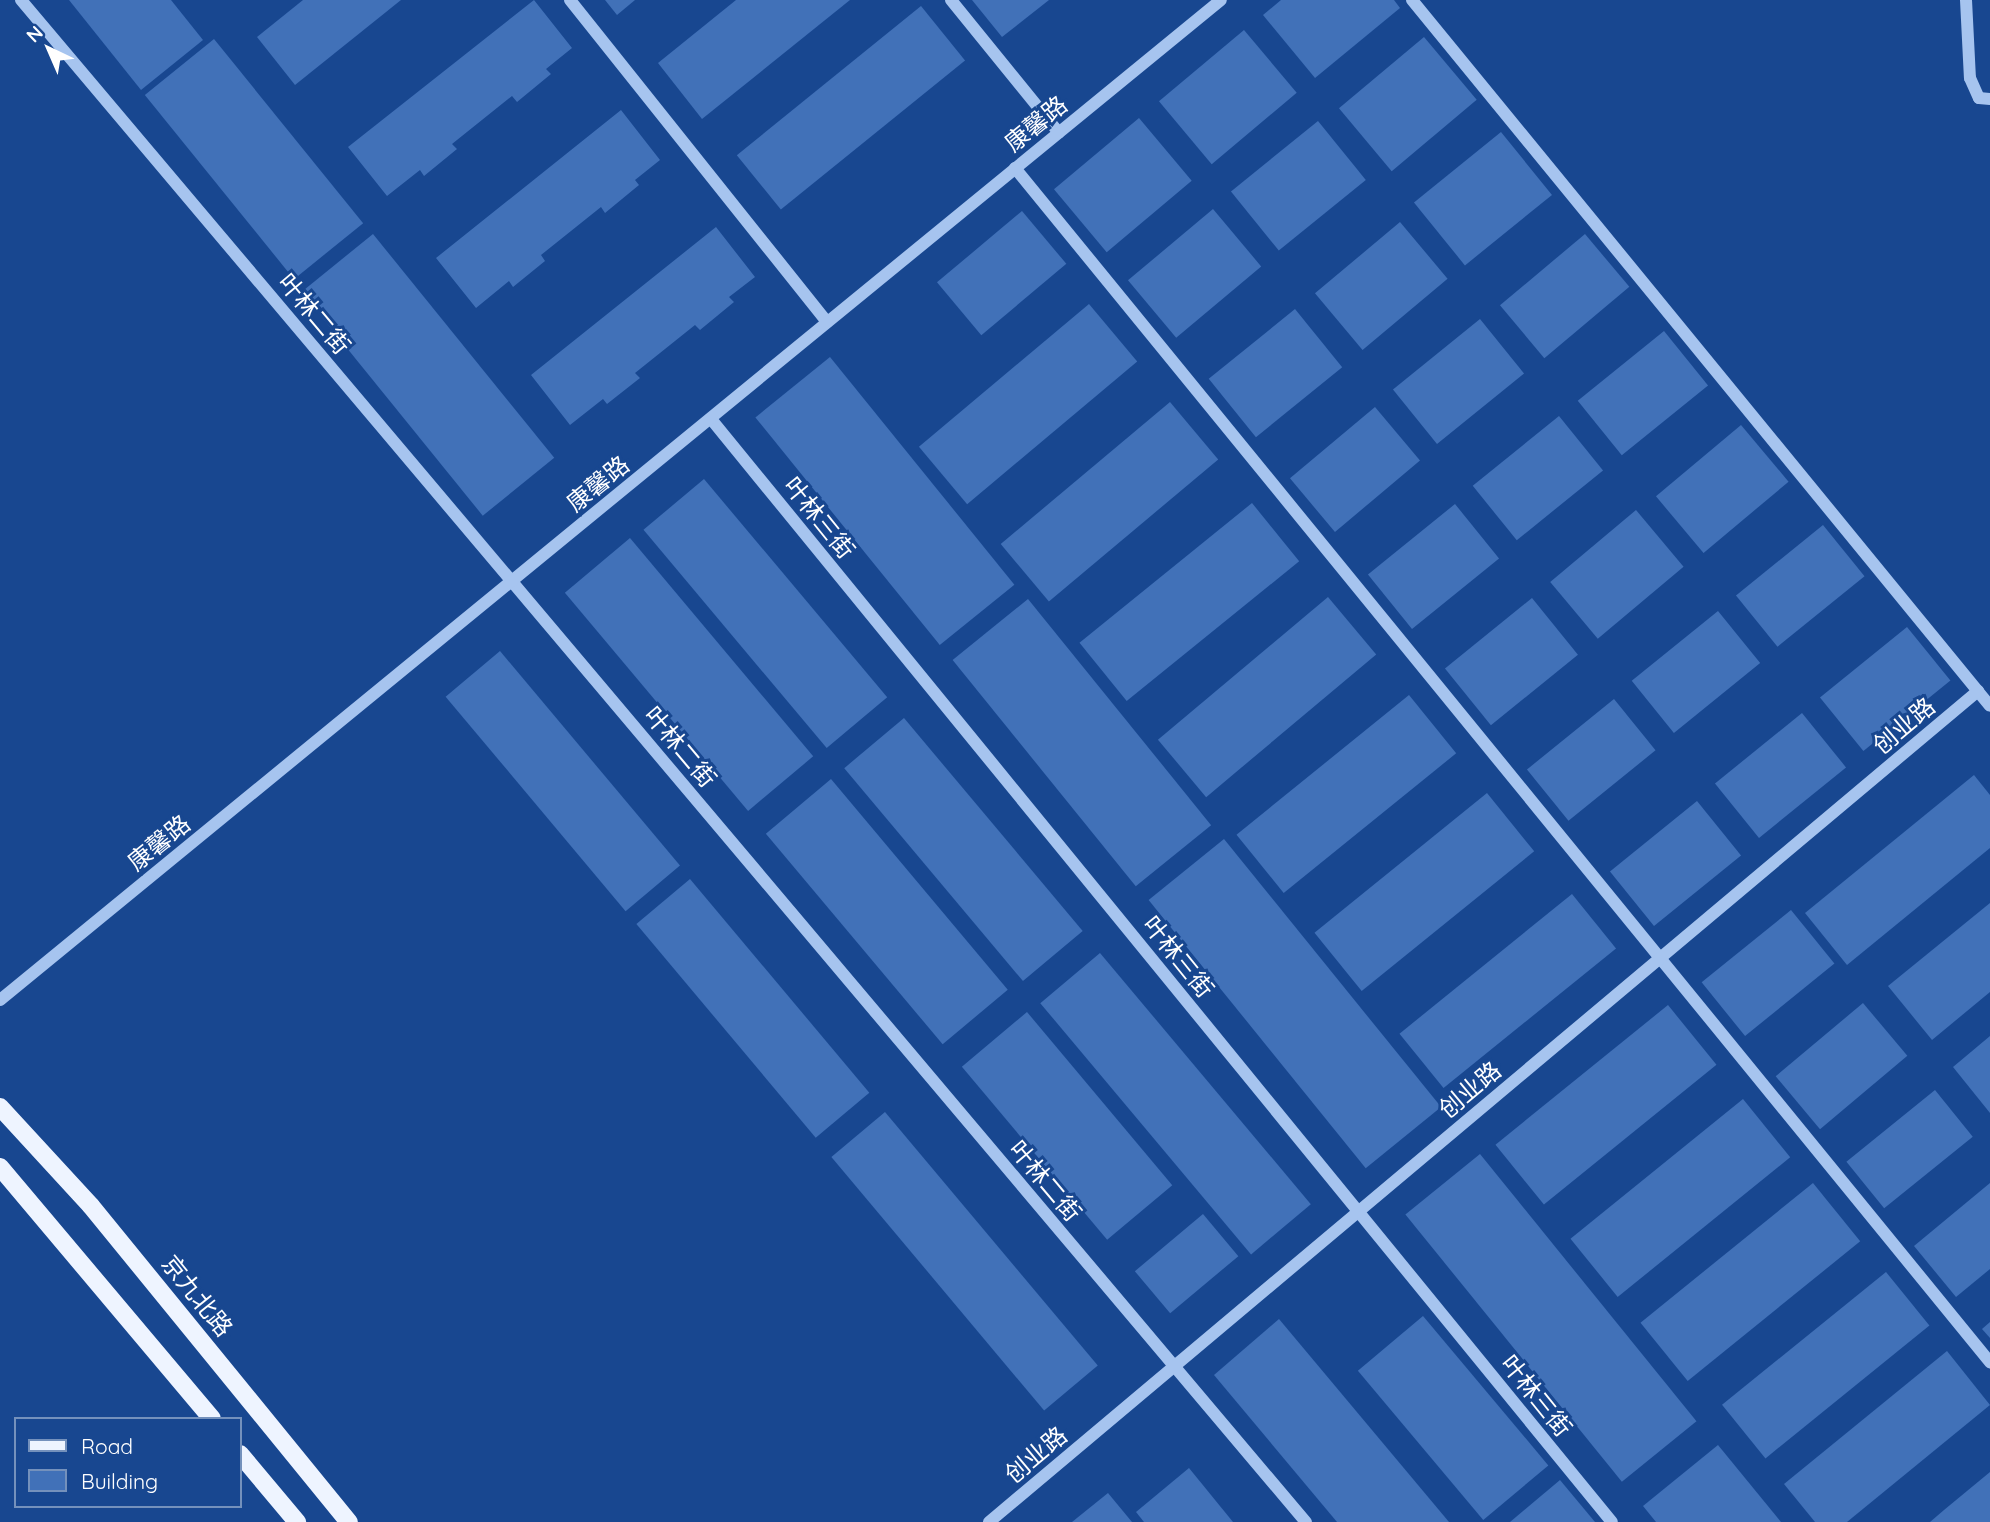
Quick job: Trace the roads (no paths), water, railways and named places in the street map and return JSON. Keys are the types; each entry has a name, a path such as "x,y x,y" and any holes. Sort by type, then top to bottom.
{"main road":[{"name":"京九北路","path":"0,1107 99,1217 349,1522"},
{"path":"0,1167 210,1417"},
{"path":"242,1456 297,1522"}],"street":[{"name":"叶林二街","path":"22,0 1306,1522"},
{"path":"570,0 827,322"},
{"path":"951,0 1059,133"},
{"name":"康馨路","path":"0,1000 1221,0"},
{"path":"1412,0 1990,706"},
{"path":"1966,0 1970,78 1979,98 1990,99"},
{"path":"1015,168 1990,1362"},
{"name":"叶林三街","path":"711,419 1612,1522"},
{"name":"创业路","path":"989,1522 1978,691"}]}
